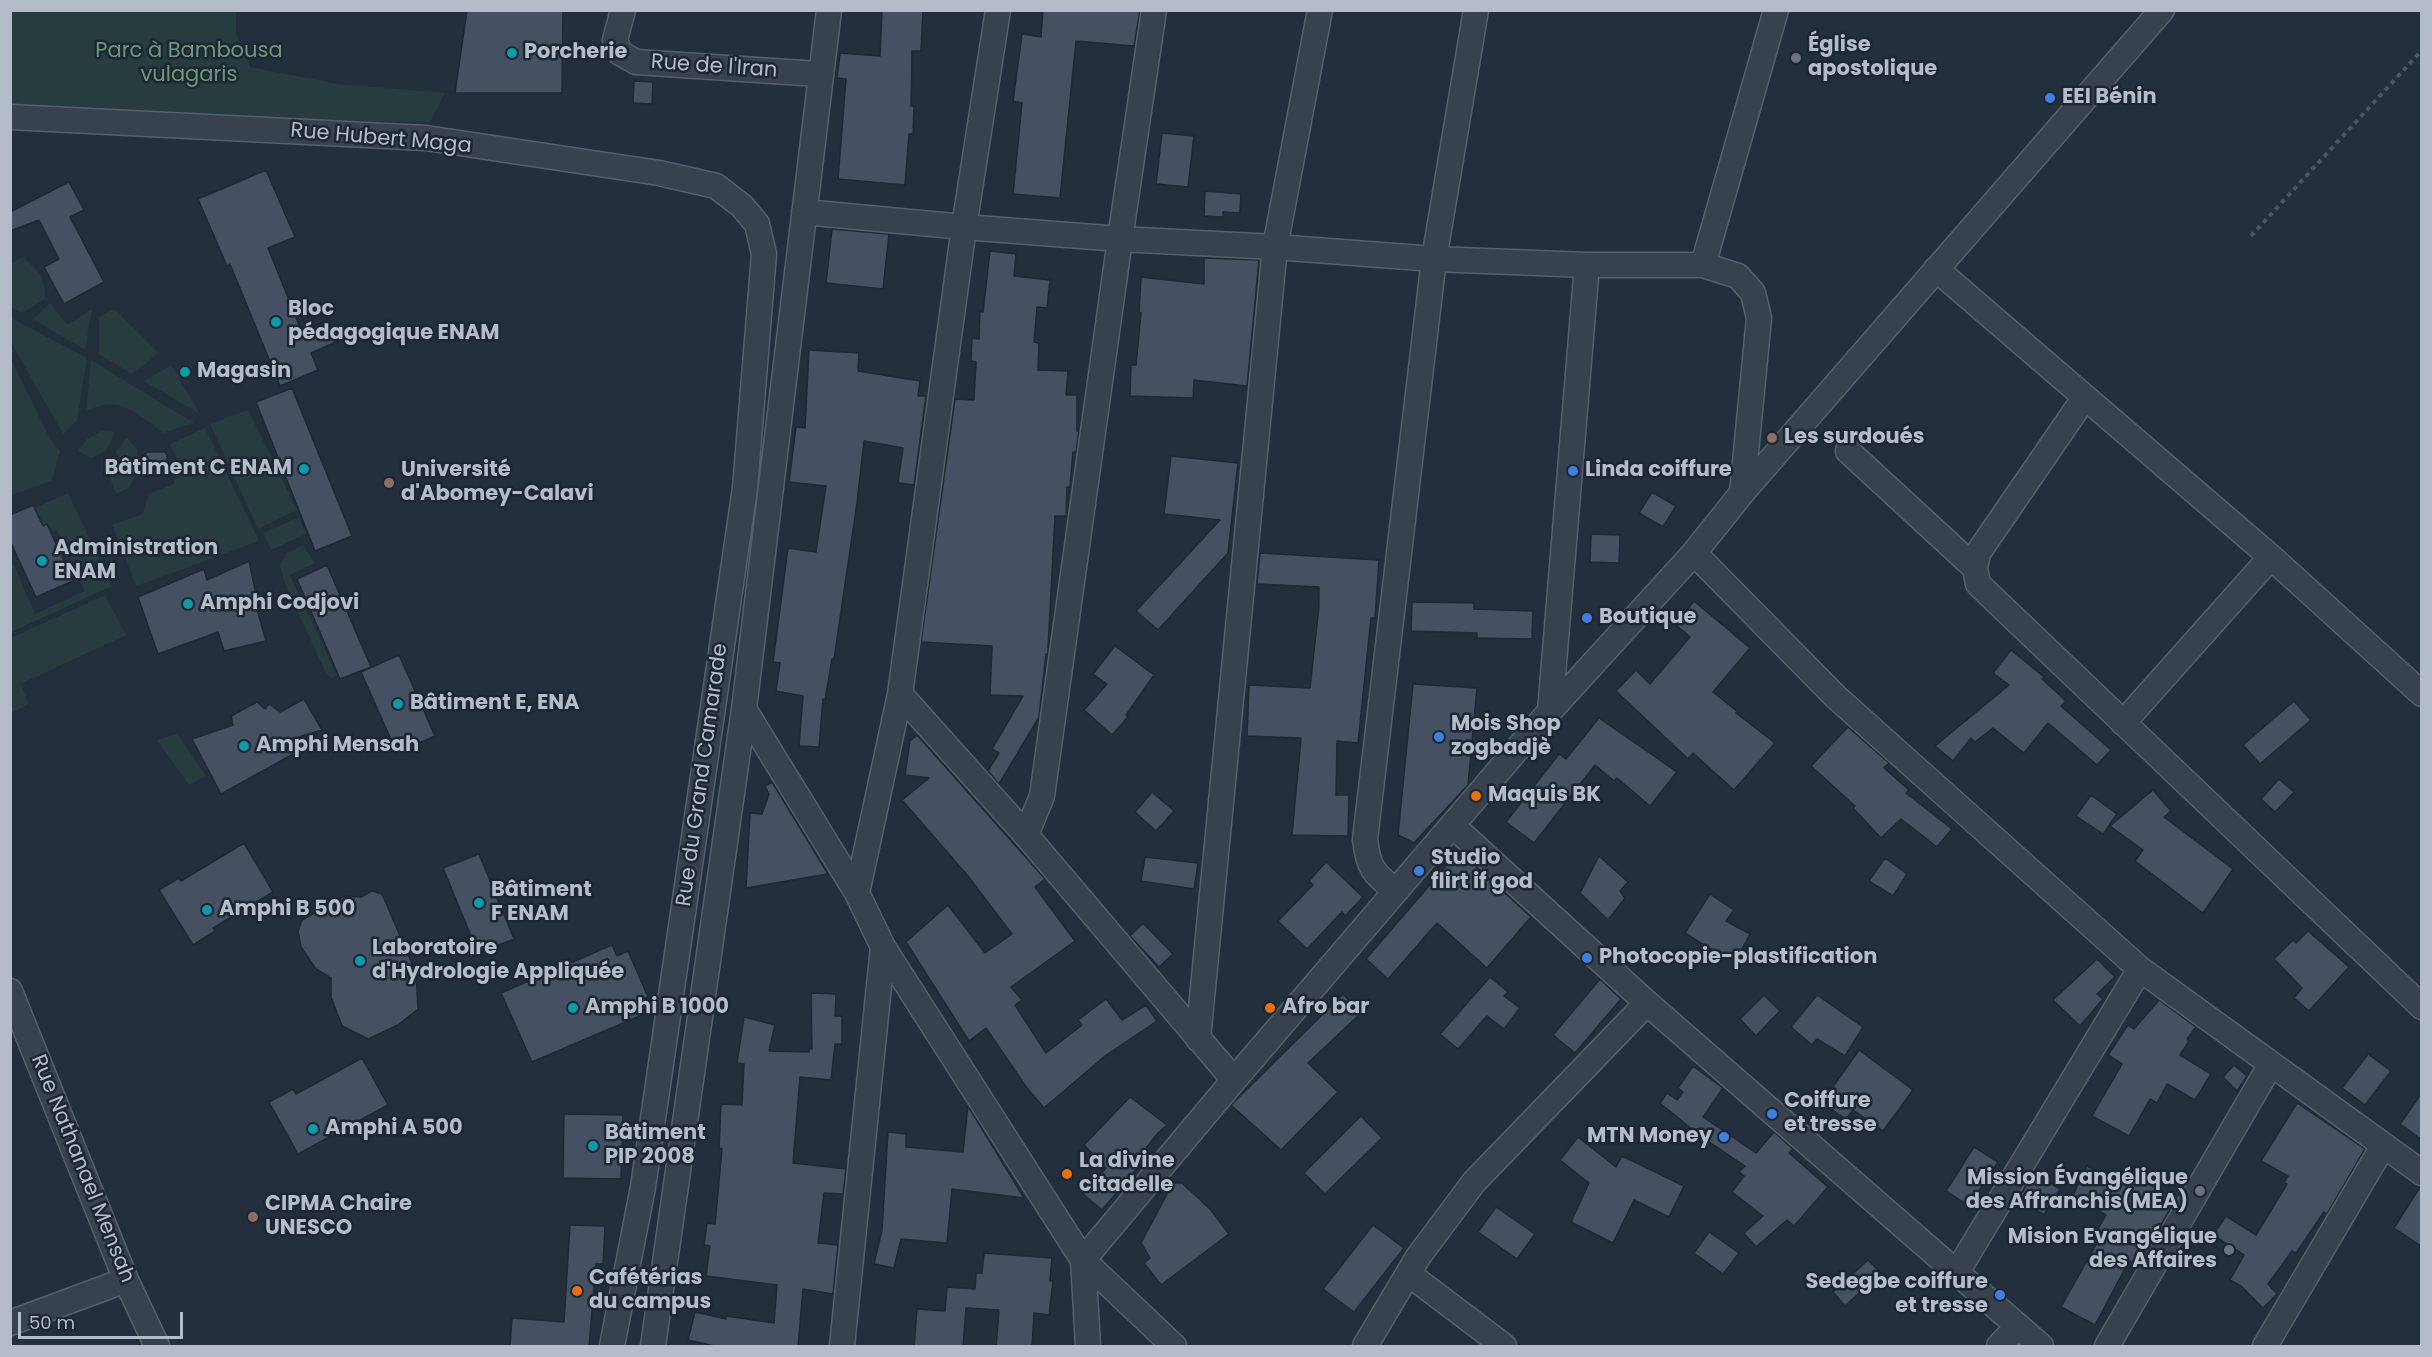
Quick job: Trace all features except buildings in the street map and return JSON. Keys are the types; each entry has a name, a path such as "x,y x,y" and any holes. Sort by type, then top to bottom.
{"street":[{"name":"Rue de l'Iran","path":"622,10 615,40 620,53 636,62 818,74"},
{"path":"653,1347 744,709 829,10"},
{"path":"857,893 900,694 964,227 998,10"},
{"path":"1026,836 1042,796 1154,10"},
{"path":"1198,1039 1275,246 1320,10"},
{"path":"1396,891 1377,876 1367,861 1365,839 1434,259 1476,10"},
{"path":"1703,265 1776,10"},
{"path":"1088,1347 1083,1260 1550,711 1694,553 1742,493 2162,10"},
{"name":"Rue Hubert Maga","path":"10,117 426,138 659,173 716,186 742,206"},
{"name":"Rue du Grand Camarade","path":"612,1347 643,1187 745,488 764,254 757,224 742,206"},
{"path":"804,212 1120,239 1275,246 1434,259 1587,265 1703,265 1738,276 1753,293 1759,318 1742,493"},
{"path":"1550,711 1587,265"},
{"path":"1936,269 2271,557 2421,694"},
{"path":"2085,397 1978,553 1975,568 1978,584 2421,1007"},
{"path":"1848,451 1975,568"},
{"path":"1694,553 1836,697 2140,969 2421,1173"},
{"path":"2123,723 2271,557"},
{"path":"900,694 1026,836 1234,1080"},
{"path":"744,709 857,893 883,947 1083,1260 1174,1347"},
{"path":"1453,826 1647,1003 2041,1347"},
{"path":"842,1347 883,947"},
{"path":"1957,1272 2140,969"},
{"name":"Rue Nathanael Mensah","path":"10,991 126,1280 157,1347"},
{"path":"1365,1347 1410,1275 1418,1257 1474,1182 1647,1003"},
{"path":"2107,1347 2271,1064"},
{"path":"2265,1347 2383,1146"},
{"path":"1410,1275 1504,1347"},
{"path":"10,1323 126,1280"},
{"path":"1999,1347 2017,1327"}],"path":[{"path":"2251,236 2421,50"}],"green space":[{"name":"Parc à Bambousa vulagaris","path":"10,11 236,11 236,33 250,67 338,84 445,93 430,122 140,117 11,107"},
{"path":"23,257 40,275 44,285 45,299 22,313 11,307 10,264"},
{"path":"50,303 67,325 92,309 85,350 33,319"},
{"path":"114,309 159,353 132,374 99,354 99,317"},
{"path":"11,318 87,358 77,420 63,434 11,342"},
{"path":"11,359 50,439 60,451 52,481 11,495"},
{"path":"91,360 194,423 163,433 136,413 119,406 109,405 86,411"},
{"path":"171,365 200,414 144,381"},
{"path":"248,410 297,510 258,529 210,424"},
{"path":"205,428 259,541 136,586 112,525 143,514 148,494 174,484 178,461 170,444"},
{"path":"102,431 115,432 107,450 91,458 78,451 87,439"},
{"path":"127,438 136,448 139,459 122,462 115,452"},
{"path":"119,468 139,469 130,487 116,494 109,475"},
{"path":"68,493 112,586 11,632 11,567 14,565 35,614 85,591 57,530 53,532 48,523 43,525 35,508"},
{"path":"299,517 306,534 271,550 263,533"},
{"path":"303,545 315,563 290,575 337,676 331,678 325,671 285,584 280,565 286,554"},
{"path":"105,595 126,635 20,684 29,704 11,713 11,638"},
{"path":"177,734 206,776 189,785 157,740"}],"place":[{"name":"Porcherie","path":"512,53"},
{"name":"Église apostolique","path":"1796,58"},
{"name":"EEI Bénin","path":"2050,98"},
{"name":"Bloc pédagogique ENAM","path":"276,322"},
{"name":"Magasin","path":"185,372"},
{"name":"Les surdoués","path":"1772,438"},
{"name":"Bâtiment C ENAM","path":"304,469"},
{"name":"Linda coiffure","path":"1573,471"},
{"name":"Université d'Abomey-Calavi","path":"389,483"},
{"name":"Administration ENAM","path":"42,561"},
{"name":"Amphi Codjovi","path":"188,604"},
{"name":"Boutique","path":"1587,618"},
{"name":"Bâtiment E, ENA","path":"398,704"},
{"name":"Mois Shop zogbadjè","path":"1439,737"},
{"name":"Amphi Mensah","path":"244,746"},
{"name":"Maquis BK","path":"1476,796"},
{"name":"Studio flirt if god","path":"1419,871"},
{"name":"Bâtiment F ENAM","path":"479,903"},
{"name":"Amphi B 500","path":"207,910"},
{"name":"Photocopie-plastification","path":"1587,958"},
{"name":"Laboratoire d'Hydrologie Appliquée","path":"360,961"},
{"name":"Amphi B 1000","path":"573,1008"},
{"name":"Afro bar","path":"1270,1008"},
{"name":"Coiffure et tresse","path":"1772,1114"},
{"name":"Amphi A 500","path":"313,1129"},
{"name":"MTN Money","path":"1724,1137"},
{"name":"Bâtiment PIP 2008","path":"593,1146"},
{"name":"La divine citadelle","path":"1067,1174"},
{"name":"Mission Évangélique des Affranchis(MEA)","path":"2200,1191"},
{"name":"CIPMA Chaire UNESCO","path":"253,1217"},
{"name":"Mision Evangélique des Affaires","path":"2229,1250"},
{"name":"Cafétérias du campus","path":"577,1291"},
{"name":"Sedegbe coiffure et tresse","path":"2000,1295"}]}
